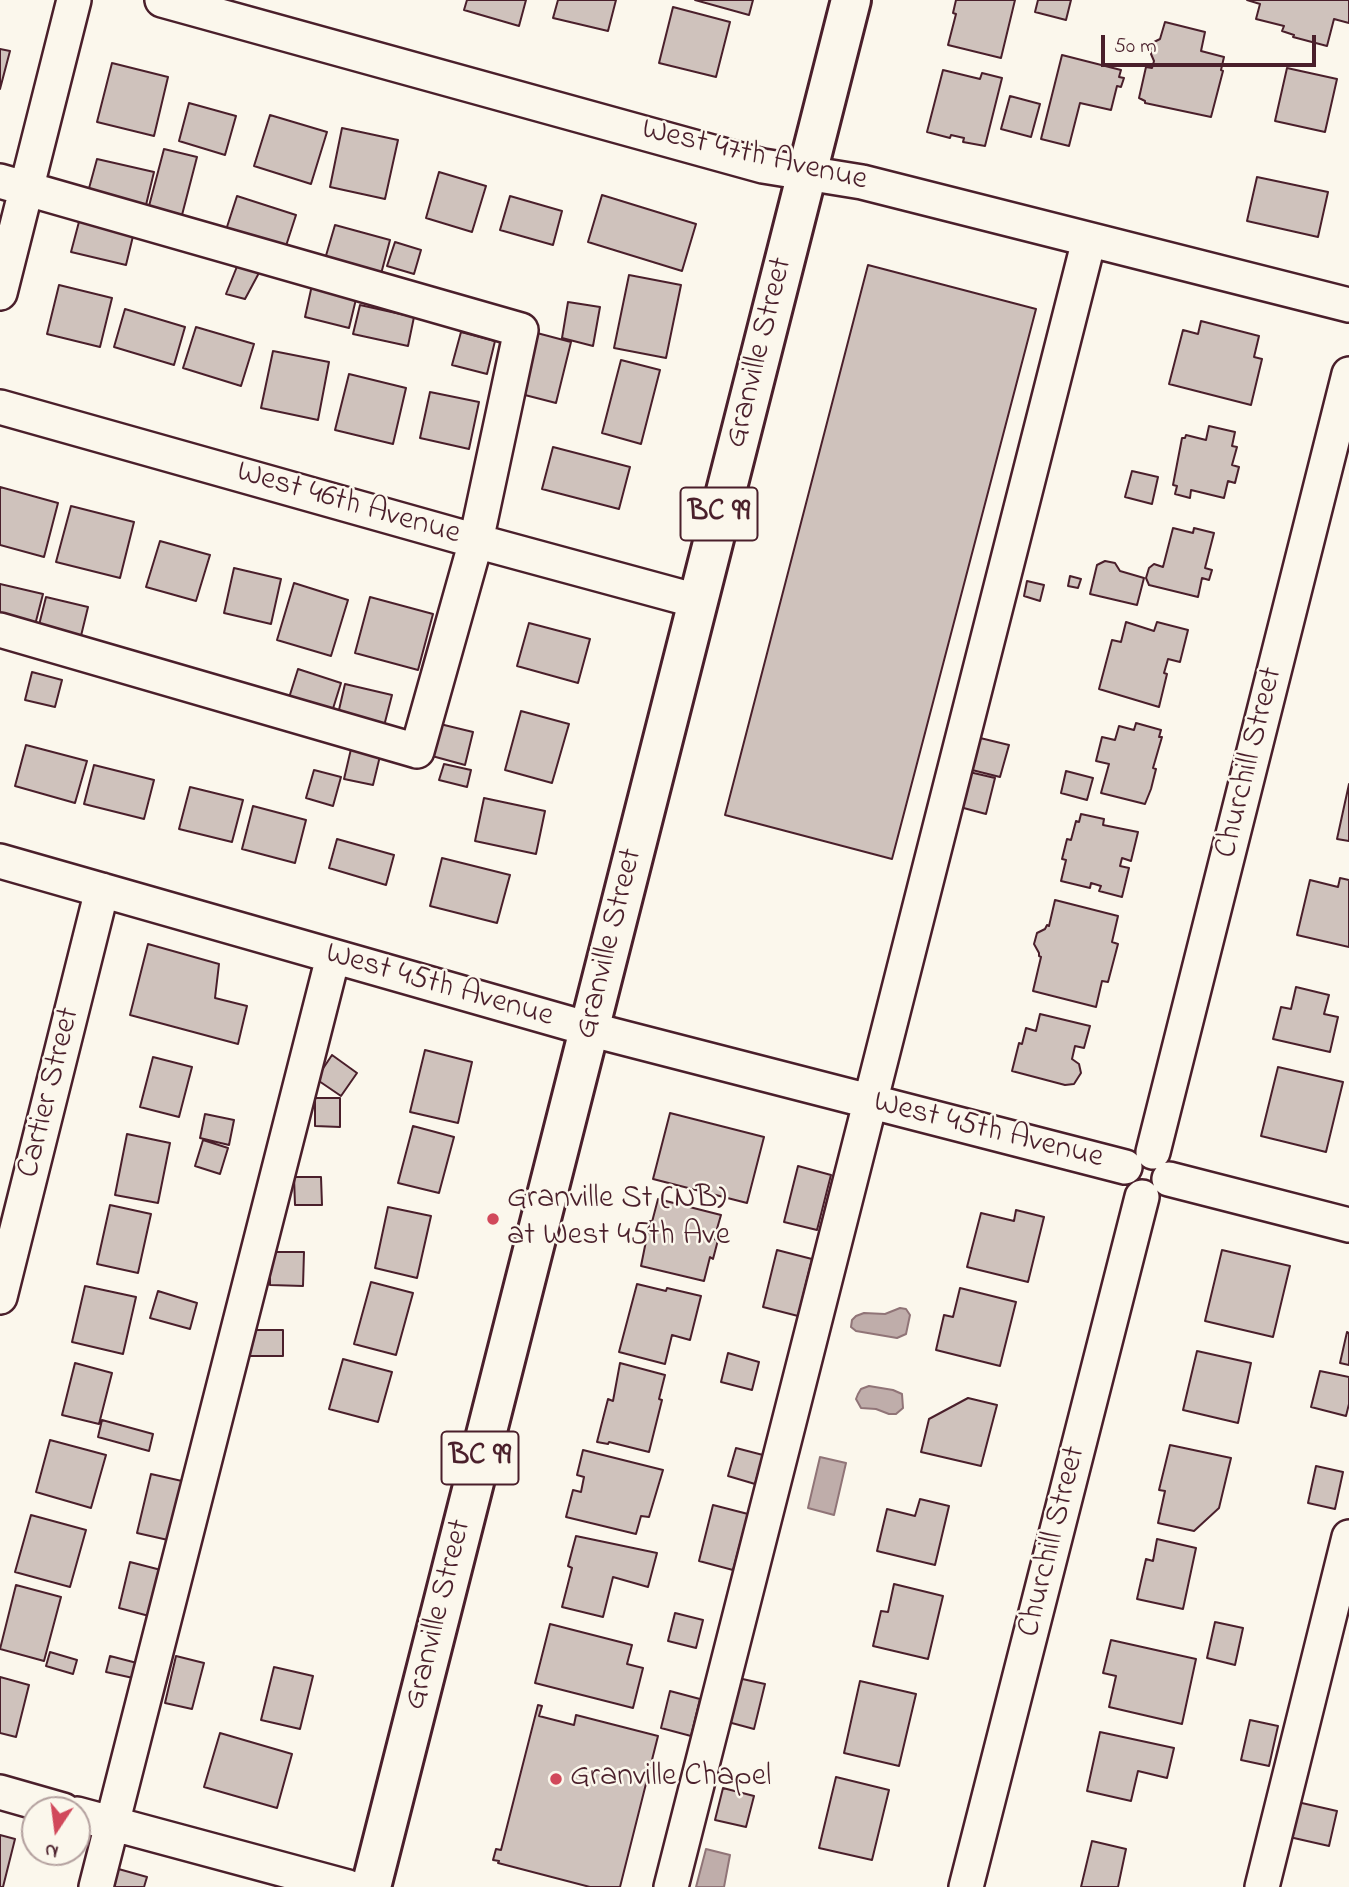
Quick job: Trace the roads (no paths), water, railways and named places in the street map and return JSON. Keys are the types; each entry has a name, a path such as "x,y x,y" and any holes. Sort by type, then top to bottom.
{"highway":[{"name":"Granville Street","path":"371,1887 850,0"}],"street":[{"path":"0,293 13,184 75,0"},
{"name":"West 47th Avenue","path":"162,0 763,166 862,182 1349,305"},
{"path":"0,630 417,751 476,541 521,330 13,184"},
{"path":"671,1887 1089,240"},
{"name":"Churchill Street","path":"966,1887 1349,374"},
{"name":"West 46th Avenue","path":"0,407 697,601"},
{"name":"West 45th Avenue","path":"0,861 589,1029 1349,1225"},
{"name":"Cartier Street","path":"0,1297 102,890"},
{"path":"96,1887 333,957"},
{"path":"1262,1887 1349,1537"},
{"path":"0,1792 21,1798"},
{"path":"91,1818 348,1887"}],"place":[{"name":"Granville St (NB) at West 45th Ave","path":"493,1219"},
{"name":"Granville Chapel","path":"556,1779"}]}
